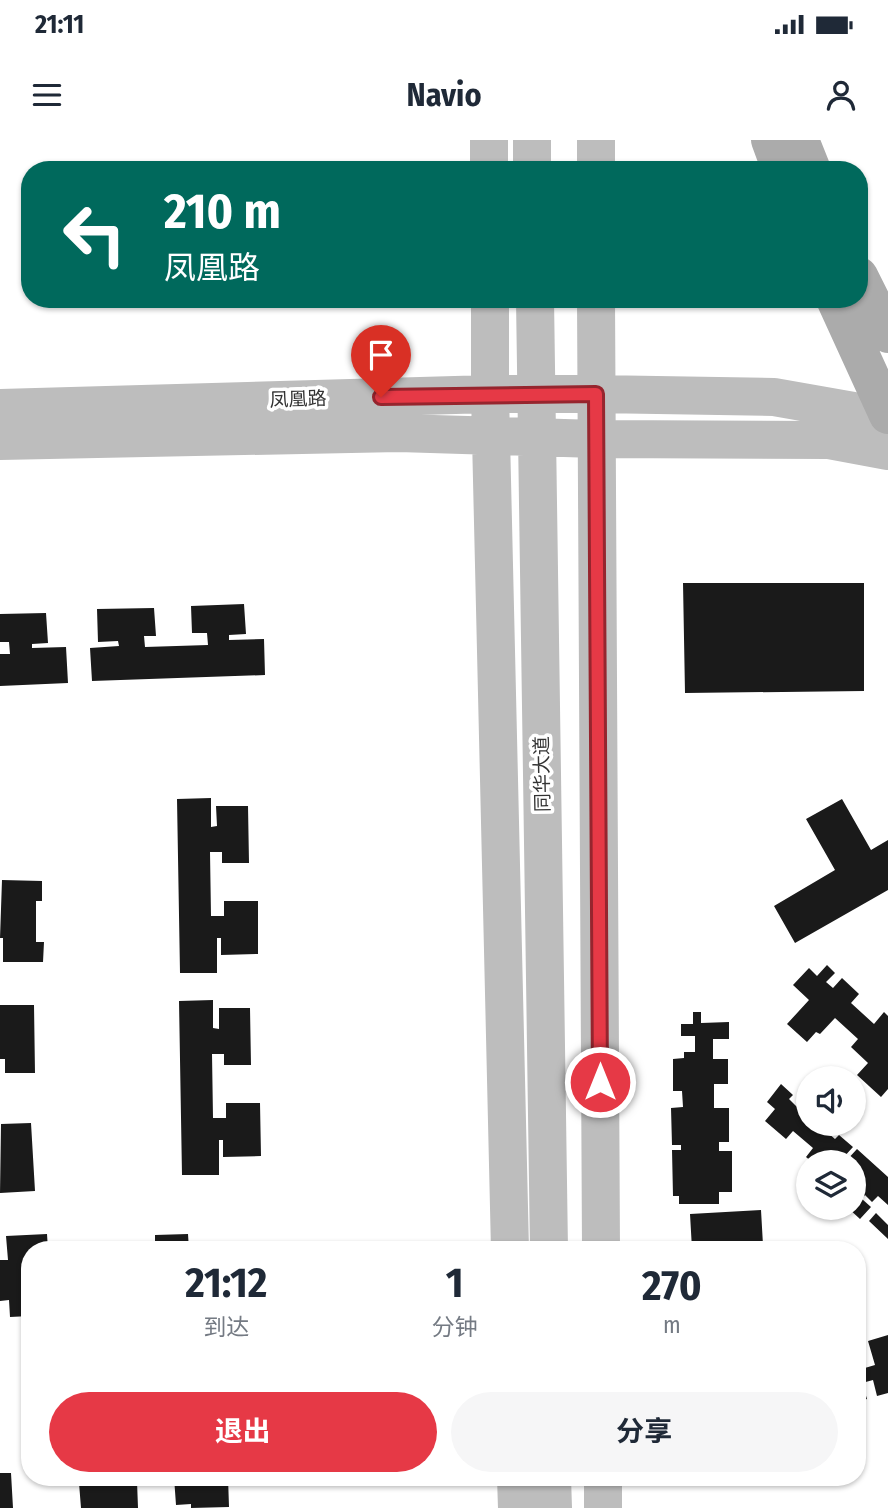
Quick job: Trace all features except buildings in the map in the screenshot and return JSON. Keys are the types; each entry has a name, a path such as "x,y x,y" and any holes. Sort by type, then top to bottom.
{"main road":[{"path":"770,140 778,161"},
{"path":"800,140 808,161"},
{"path":"868,294 888,334"},
{"path":"839,308 888,416"}],"street":[{"path":"489,140 489,161"},
{"path":"532,140 532,161"},
{"path":"596,140 596,161"},
{"path":"489,308 510,1241"},
{"name":"同华大道","path":"535,308 549,1241"},
{"path":"596,308 601,1241"},
{"name":"凤凰路","path":"0,408 490,394 596,394 774,397 888,416"},
{"name":"凤凰路","path":"0,441 400,433 596,439 829,440 888,451"},
{"path":"516,1486 517,1508"},
{"path":"552,1486 553,1508"},
{"path":"603,1486 603,1508"}],"route":[{"path":"381,397 596,394 600,1082"}]}
